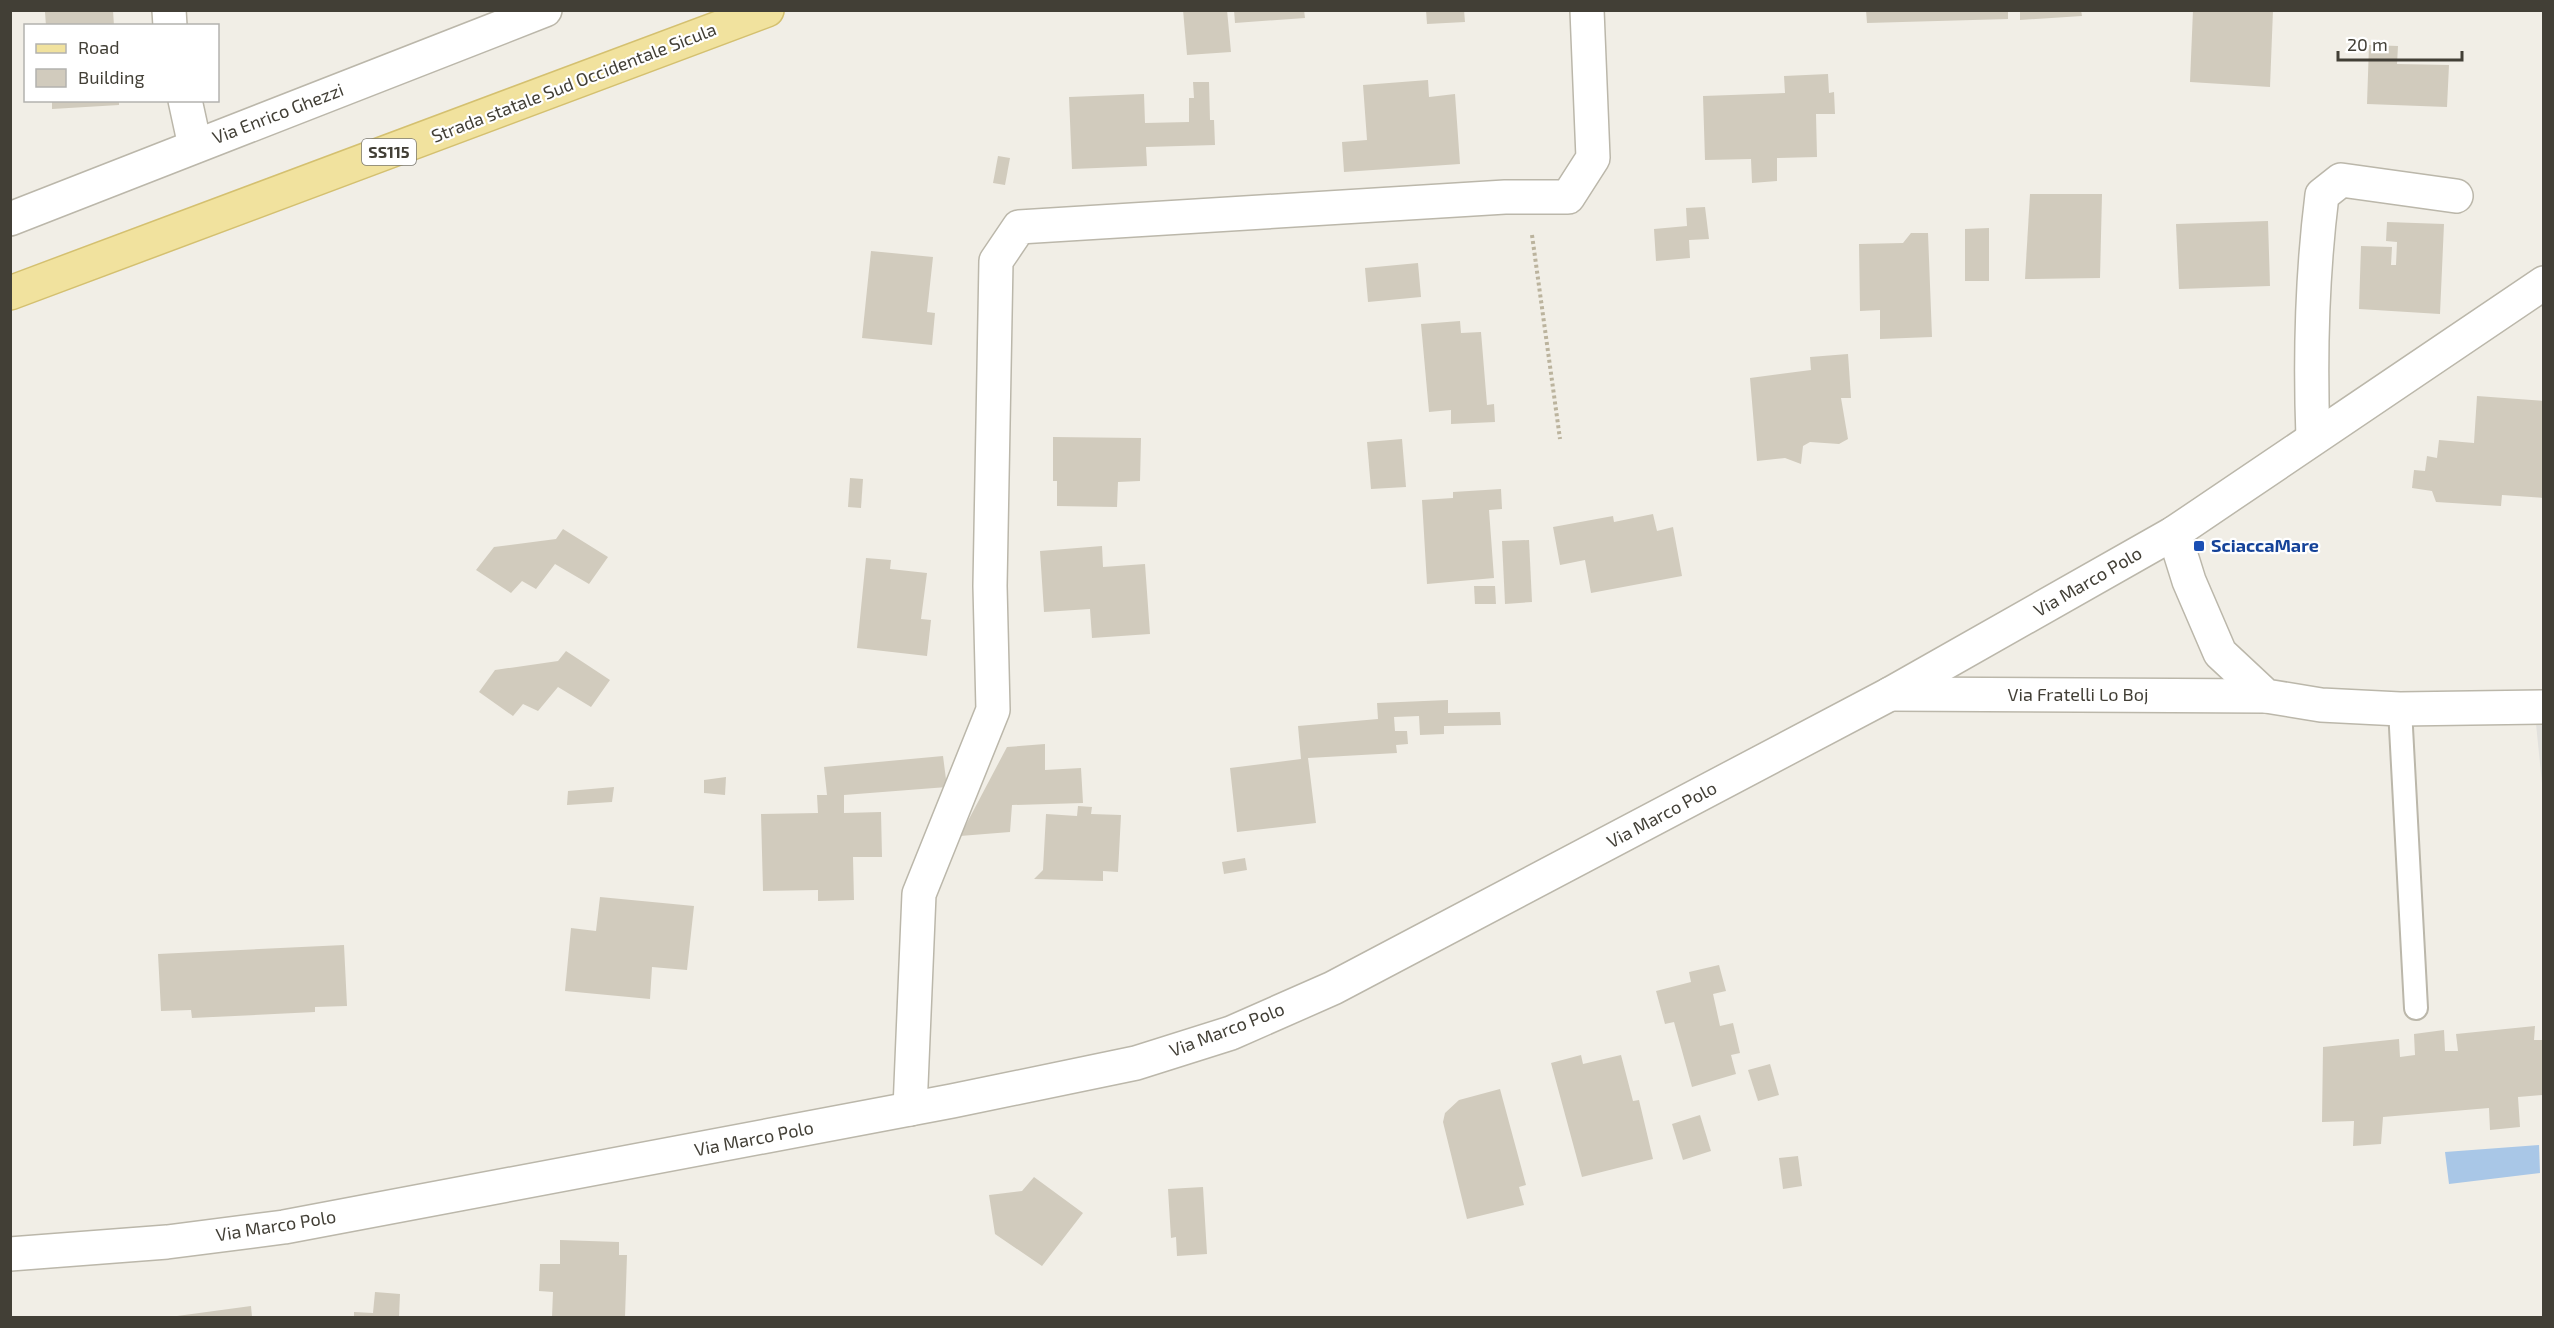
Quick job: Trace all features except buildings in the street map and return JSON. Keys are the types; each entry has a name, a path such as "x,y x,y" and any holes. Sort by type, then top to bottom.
{"main road":[{"name":"Strada statale Sud Occidentale Sicula","path":"10,293 767,10"}],"street":[{"name":"Via Enrico Ghezzi","path":"10,219 545,10"},
{"path":"910,1109 919,894 993,710 990,586 996,261 1019,227 1527,197 1568,197 1593,158 1587,10"},
{"path":"185,102 195,146"},
{"path":"2313,438 2314,308 2317,238 2322,195 2341,180 2456,196"},
{"name":"Via Marco Polo","path":"10,1254 167,1242 284,1227 910,1109 1136,1063 1230,1033 1333,988 1890,694 2174,533 2544,283"},
{"path":"2174,533 2189,581 2220,653 2266,696"},
{"name":"Via Fratelli Lo Boj","path":"1890,694 2266,696 2321,705 2400,709 2544,706"}],"lane":[{"path":"2400,709 2416,1008"}],"path":[{"path":"1527,197 1560,439"}],"shaded area":[{"path":"2535,714 2543,714 2543,793"}],"water":[{"path":"2539,1145 2540,1173 2449,1184 2445,1152"}],"place":[{"name":"SciaccaMare","path":"2199,546"}]}
